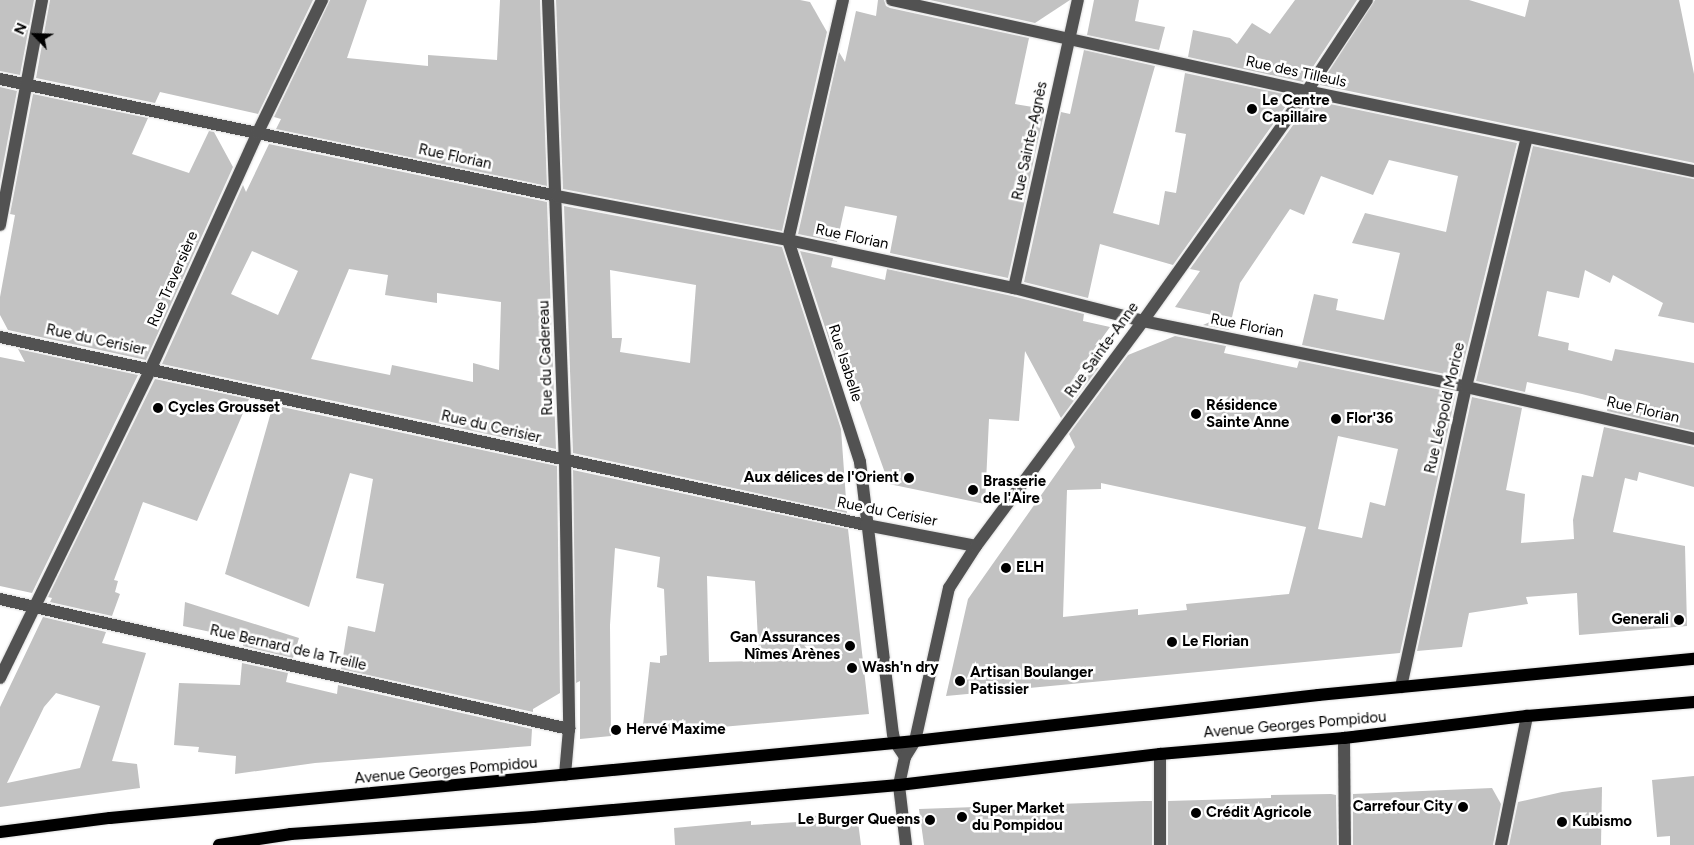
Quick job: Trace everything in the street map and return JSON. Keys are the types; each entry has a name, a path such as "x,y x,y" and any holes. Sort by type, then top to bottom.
{"main road":[{"name":"Avenue Georges Pompidou","path":"0,832 119,817 915,741 1318,694 1401,688 1694,659"},
{"name":"Avenue Georges Pompidou","path":"219,845 899,785 1160,754 1344,738 1526,716 1694,702"}],"street":[{"path":"0,225 42,0"},
{"name":"Rue Traversière","path":"0,678 151,368 258,132 322,0"},
{"name":"Rue du Cadereau","path":"548,0 557,196 565,460 569,728 566,775"},
{"path":"788,240 843,0"},
{"name":"Rue des Tilleuls","path":"892,0 1306,91 1694,172"},
{"name":"Rue Sainte-Agnès","path":"1014,288 1078,0"},
{"name":"Rue Sainte-Anne","path":"915,741 949,588 976,546 1143,321 1306,91 1367,0"},
{"name":"Rue Florian","path":"0,79 557,196 788,240 1014,288 1143,321 1466,387 1694,439"},
{"name":"Rue Léopold Morice","path":"1401,688 1466,387 1527,138"},
{"name":"Rue Isabelle","path":"788,240 860,462 866,525 895,742"},
{"name":"Rue du Cerisier","path":"0,336 866,525 976,546"},
{"name":"Rue Bernard de la Treille","path":"0,600 569,728"},
{"path":"1501,845 1526,716"},
{"path":"1344,738 1345,845"},
{"path":"906,845 899,785 906,757 915,741"},
{"path":"895,742 906,757"},
{"path":"1160,754 1160,845"}],"building":[{"path":"0,0 34,0 20,75 0,71"},
{"path":"50,0 313,0 258,114 160,92 155,103 36,78"},
{"path":"330,0 367,0 347,58 428,66 428,55 497,60 500,0 540,0 547,186 276,129 281,119 274,117"},
{"path":"556,0 800,0 810,2 827,32 782,231 563,189"},
{"path":"878,0 884,0 886,6 890,8 1029,38 1015,104 1045,109 1008,278 890,253 897,216 845,206 837,242 798,234 839,52 845,62 856,11 876,16"},
{"path":"930,0 1070,0 1035,23"},
{"path":"1094,0 1139,0 1135,21 1165,27 1159,50 1087,35"},
{"path":"1295,0 1357,0 1303,82 1188,57 1193,30 1230,38 1237,44 1252,23 1270,34"},
{"path":"1375,0 1469,0 1525,17 1529,0 1679,0 1694,74 1694,163 1320,85"},
{"path":"1084,50 1155,66 1113,213 1159,225 1165,191 1176,193 1186,134 1175,132 1185,73 1293,96 1173,265 1100,244 1088,298 1024,282 1061,112 1070,114"},
{"path":"0,87 17,91 0,181"},
{"path":"33,94 148,118 132,154 189,173 209,131 214,132 233,167 146,360 8,330 0,315 0,297 15,215 10,214"},
{"path":"1311,100 1517,143 1460,377 1302,345 1314,294 1338,299 1336,310 1384,320 1400,253 1352,243 1365,213 1446,232 1458,176 1389,160 1373,195 1321,176 1304,215 1290,209 1240,283 1229,330 1203,325 1221,317 1175,307 1200,271 1190,269"},
{"path":"269,144 547,202 556,449 162,364 243,185 246,192","holes":["252,251 298,271 278,315 231,294","349,269 388,275 385,295 437,303 437,293 501,302 499,370 473,363 473,382 392,365 390,375 311,359"]},
{"path":"1533,146 1694,179 1694,323 1658,316 1663,303 1613,275 1610,283 1585,270 1579,298 1547,291 1538,336 1569,343 1568,350 1612,361 1615,349 1694,363 1694,431 1607,411 1609,401 1582,394 1527,382 1525,392 1476,381"},
{"path":"564,206 782,247 841,429 847,513 573,453","holes":["610,270 696,285 690,363 620,352 622,338 612,338"]},
{"path":"800,251 833,258 831,267 885,280 887,269 1012,296 1084,314 1083,321 1110,327 1074,377 1099,367 1061,418 1025,351 1019,421 989,419 985,504 889,484 836,337 834,338 836,361"},
{"path":"1175,336 1226,346 1224,353 1297,368 1299,361 1456,393 1400,653 946,696 968,599 1075,447 1069,434 1128,355","holes":["1338,436 1398,449 1385,506 1370,502 1362,538 1318,529","1101,483 1306,527 1289,594 1186,604 1187,610 1138,615 1138,609 1063,617 1067,490 1101,489"]},
{"path":"18,349 138,375 32,593 0,586 0,357 25,362"},
{"path":"155,379 249,399 197,521 143,502 114,580 118,581 115,592 120,594 112,616 50,602 52,598 48,597"},
{"path":"1472,397 1522,408 1506,490 1525,494 1521,543 1574,539 1573,520 1582,475 1593,477 1604,427 1694,447 1694,487 1639,472 1637,481 1625,478 1613,532 1685,546 1687,626 1579,635 1577,593 1526,597 1528,604 1469,613 1462,647 1417,651"},
{"path":"273,405 557,466 560,693 533,709 533,712 341,669 348,626 375,632 384,584 356,578 373,479 350,473 309,607 225,574"},
{"path":"573,470 848,529 869,714 642,734 650,662 660,663 660,656 667,655 664,589 657,587 660,557 615,548 610,625 611,736 580,739 580,681 576,683","holes":["707,576 755,581 759,661 709,662"]},
{"path":"185,602 299,638 293,658 243,646 243,639 183,626"},
{"path":"43,617 106,632 102,643 146,653 112,761 137,764 140,788 0,807 0,707","holes":["56,693 100,706 80,768 7,783 44,707"]},
{"path":"242,663 288,673 286,682 337,694 338,685 532,729 531,746 315,763 235,774 236,756 198,752 199,747 174,745 179,683 240,685"},
{"path":"1694,776 1694,845 1670,845 1670,836 1657,837 1652,780"},
{"name":"Kubismo","path":"1602,787 1601,845 1509,845 1518,802 1562,792"},
{"path":"1492,788 1501,804 1493,845 1353,845 1353,794"},
{"path":"1271,795 1336,795 1337,845 1168,845 1168,801 1271,798"},
{"path":"1152,801 1152,845 924,845 919,809"},
{"path":"857,814 861,845 675,845 674,828 751,821 751,825 813,821 813,816"}],"place":[{"name":"Le Centre Capillaire","path":"1252,109"},
{"name":"Cycles Grousset","path":"158,408"},
{"name":"Résidence Sainte Anne","path":"1196,414"},
{"name":"Flor'36","path":"1336,419"},
{"name":"Aux délices de l'Orient","path":"909,478"},
{"name":"Brasserie de l'Aire","path":"973,490"},
{"name":"ELH","path":"1006,568"},
{"name":"Generali","path":"1679,620"},
{"name":"Le Florian","path":"1172,642"},
{"name":"Gan Assurances Nîmes Arènes","path":"850,646"},
{"name":"Wash'n dry","path":"852,668"},
{"name":"Artisan Boulanger Patissier","path":"960,681"},
{"name":"Hervé Maxime","path":"616,730"},
{"name":"Carrefour City","path":"1463,807"},
{"name":"Crédit Agricole","path":"1196,813"},
{"name":"Super Market du Pompidou","path":"962,817"},
{"name":"Le Burger Queens","path":"930,820"},
{"name":"Kubismo","path":"1562,822"}]}
